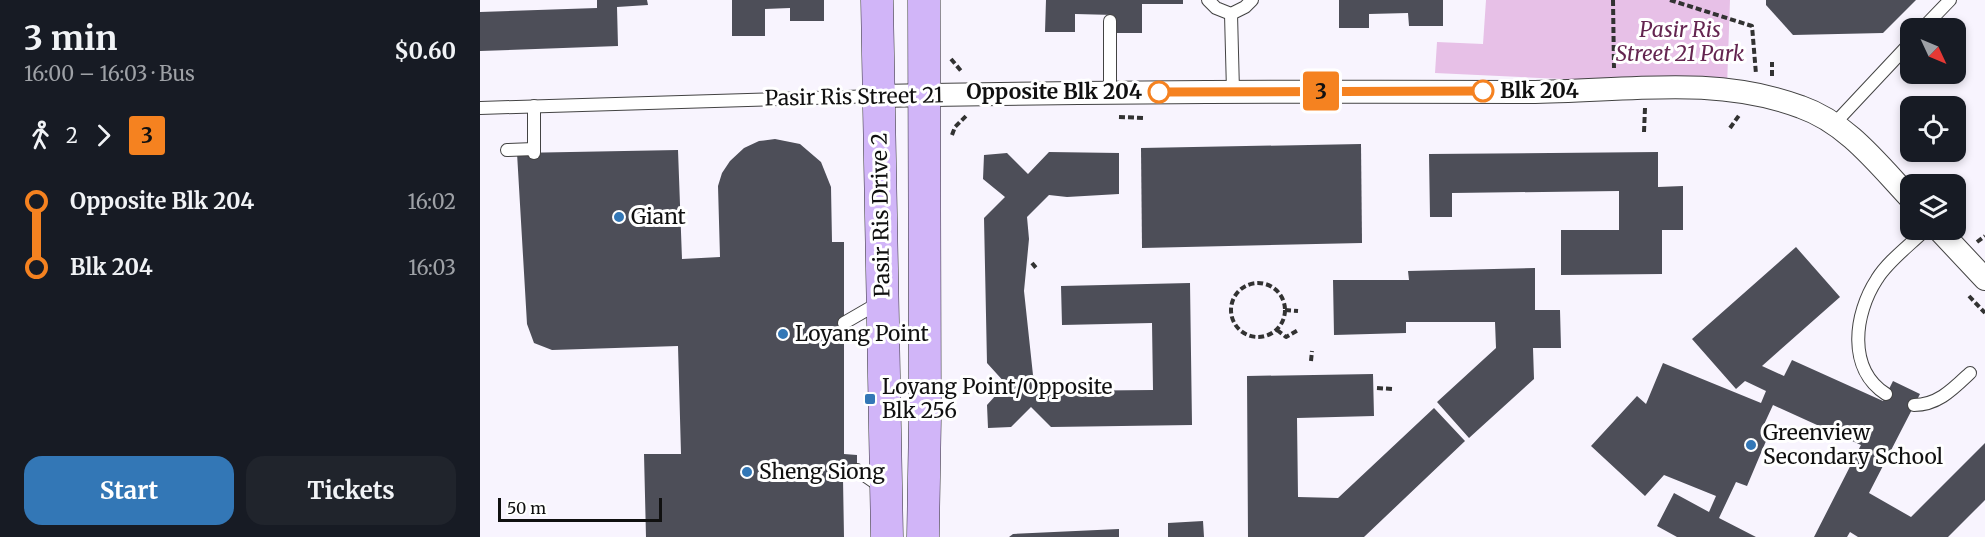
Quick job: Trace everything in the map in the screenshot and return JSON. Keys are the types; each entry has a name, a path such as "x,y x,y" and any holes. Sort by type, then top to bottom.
{"street":[{"name":"Pasir Ris Drive 2","path":"877,0 887,537"},
{"name":"Pasir Ris Drive 2","path":"923,537 924,0"},
{"name":"Pasir Ris Street 21","path":"878,96 1233,91 1546,92 1719,88 1757,94 1801,107 1835,123 1900,188"},
{"path":"1948,240 1985,279"}],"lane":[{"path":"1208,0 1216,8 1231,14 1245,8 1252,0"},
{"path":"1933,18 1950,0"},
{"path":"1231,14 1233,91"},
{"path":"1110,21 1110,93"},
{"path":"1835,123 1900,54"},
{"name":"Pasir Ris Street 21","path":"480,108 878,96"},
{"path":"507,150 534,151 534,106"},
{"path":"1886,394 1872,382 1859,357 1858,337 1862,312 1878,277 1915,240"},
{"path":"844,323 882,301"},
{"path":"1914,405 1929,405 1943,397 1970,373"},
{"path":"857,470 886,490"}],"path":[{"path":"1613,0 1614,89"},
{"path":"1670,0 1752,26 1757,94"},
{"path":"1772,62 1772,73"},
{"path":"951,138 955,127 973,110"},
{"path":"1108,116 1144,118"},
{"path":"1644,132 1645,116"},
{"path":"1730,128 1738,117"},
{"path":"1032,263 1037,269"},
{"path":"1248,285 1269,285 1278,291 1284,300 1286,310 1277,330 1258,338 1247,336 1238,330 1233,321 1233,300 1248,285"},
{"path":"1286,310 1298,311"},
{"path":"1277,330 1286,337 1298,330"},
{"path":"1311,361 1312,351"},
{"path":"1377,388 1392,389"}],"green space":[{"name":"Pasir Ris Street 21 Park","path":"1486,0 1730,0 1727,87 1435,73 1437,42 1483,44"}],"building":[{"path":"597,0 647,0 648,5 617,7 618,46 480,51 480,12 597,8"},
{"path":"732,0 824,0 824,21 790,21 790,8 765,9 765,36 732,36"},
{"path":"1046,0 1183,0 1183,4 1142,4 1142,33 1114,33 1114,15 1075,14 1075,32 1045,32"},
{"path":"1339,0 1443,0 1443,26 1409,26 1408,13 1369,14 1369,28 1339,28"},
{"path":"1766,0 1916,0 1883,33 1793,35 1766,5"},
{"name":"Loyang Point","path":"775,139 800,144 821,162 831,187 832,242 844,242 844,454 857,455 857,478 843,479 844,537 646,537 644,454 681,454 678,346 552,350 534,343 527,324 517,153 678,150 682,259 720,257 718,186 722,173 730,161 744,148 759,141"},
{"path":"1361,144 1362,243 1142,248 1141,148"},
{"path":"1049,152 1119,153 1119,194 1067,197 1049,195 1027,217 1029,239 1024,291 1033,375 1051,391 1153,390 1152,323 1062,325 1061,286 1190,283 1192,425 1051,427 1031,407 1011,427 988,428 987,405 1006,384 987,363 984,218 1005,197 983,179 984,155 1007,153 1028,174"},
{"path":"1658,152 1658,187 1683,186 1683,230 1662,230 1662,274 1561,275 1561,230 1619,230 1619,191 1452,193 1452,217 1430,217 1429,154"},
{"path":"1796,247 1840,297 1762,366 1784,376 1792,360 1883,401 1893,381 1920,394 1869,493 1911,517 1985,443 1985,500 1948,537 1858,537 1850,532 1847,537 1814,537 1861,445 1773,405 1761,431 1769,434 1747,486 1736,482 1719,518 1756,537 1677,537 1657,526 1674,493 1709,512 1716,496 1664,475 1645,496 1591,446 1637,396 1646,404 1663,363 1761,403 1766,391 1745,381 1736,389 1692,339"},
{"path":"1535,268 1535,310 1560,310 1561,348 1533,348 1534,379 1469,438 1437,402 1496,348 1495,322 1406,322 1406,333 1334,335 1333,280 1409,280 1408,271"},
{"path":"1373,374 1374,416 1297,418 1298,497 1338,498 1434,408 1465,441 1364,537 1248,537 1247,376"},
{"path":"1203,521 1204,537 1168,537 1168,523"},
{"path":"1119,529 1119,537 1009,537 1013,534"}],"bus line":[{"name":"3","path":"1159,92 1483,91"}],"place":[{"name":"Blk 204","path":"1483,91"},
{"name":"Opposite Blk 204","path":"1159,92"},
{"name":"Giant","path":"619,217"},
{"name":"Loyang Point","path":"783,334"},
{"name":"Loyang Point/Opposite Blk 256","path":"870,399"},
{"name":"Greenview Secondary School","path":"1751,445"},
{"name":"Sheng Siong","path":"747,472"}]}
